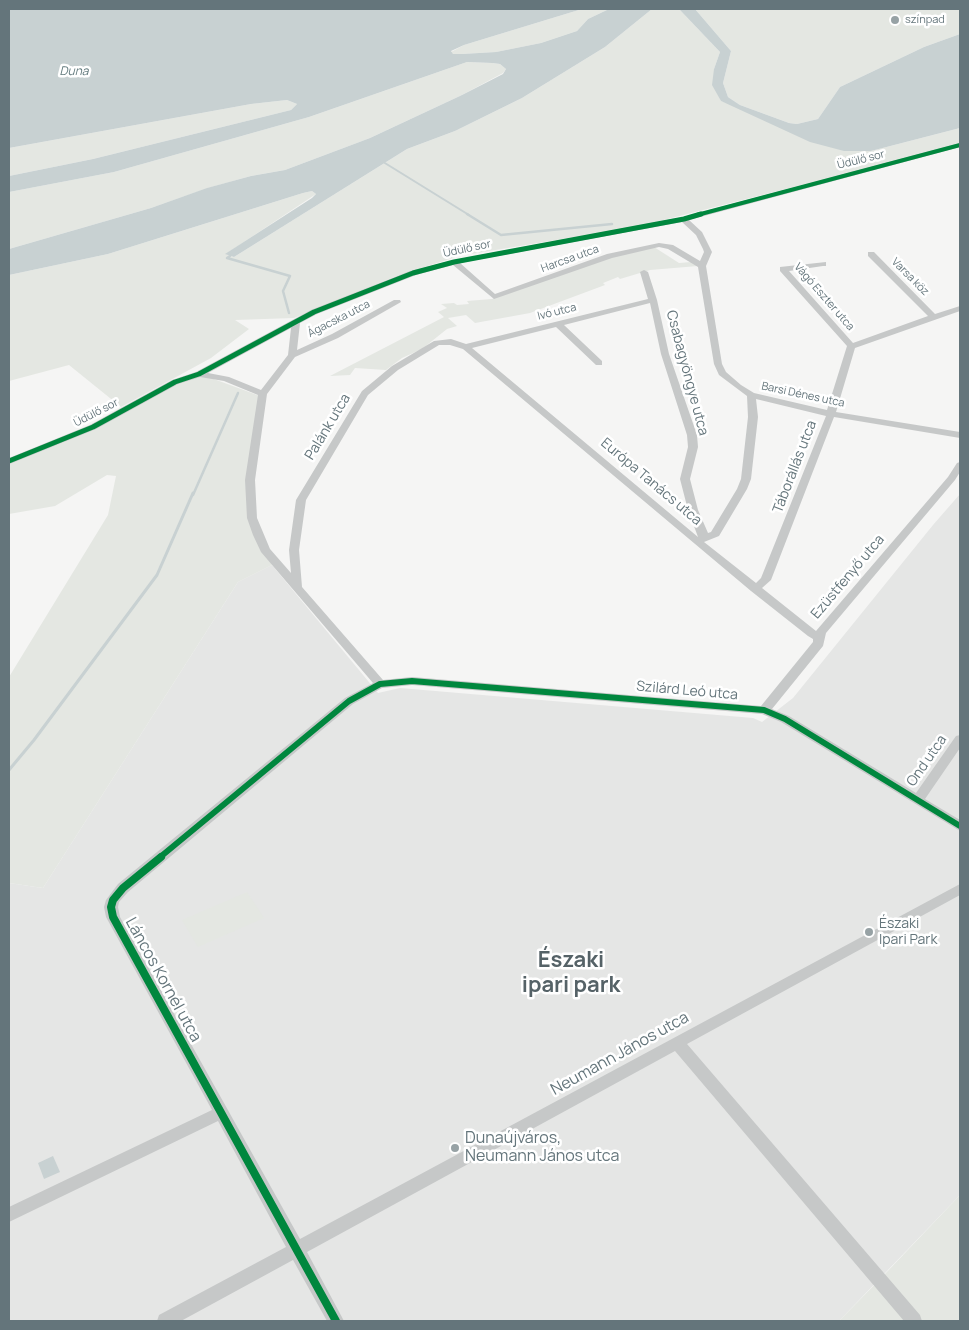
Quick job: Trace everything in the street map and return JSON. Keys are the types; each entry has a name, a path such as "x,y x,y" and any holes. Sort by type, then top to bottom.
{"street":[{"name":"Üdülő sor","path":"9,461 93,427 175,382 199,374 296,322 352,296 413,273 454,262 684,219 960,145"},
{"name":"Barsi Dénes utca","path":"684,219 699,234 708,252 702,266 718,364 728,380 751,395 831,414 960,435"},
{"name":"Harcsa utca","path":"454,262 494,297 610,256 659,245 670,247 702,266"},
{"name":"Varsa köz","path":"871,254 934,317"},
{"name":"Vágó Eszter utca","path":"823,264 783,269 851,346"},
{"name":"Csabagyöngye utca","path":"644,272 653,300 665,354 692,435 693,446 685,479 701,539"},
{"name":"Ivó utca","path":"466,347 653,300"},
{"name":"Ágacska utca","path":"292,355 335,336 397,302"},
{"path":"851,346 960,308"},
{"path":"296,322 292,355 263,394 250,480 252,518 265,550 380,684"},
{"path":"557,323 599,364"},
{"name":"Palánk utca","path":"297,588 294,550 301,500 332,444 366,393 395,368 437,343 451,342 466,347"},
{"name":"Táborállás utca","path":"755,589 766,580 831,414 851,346"},
{"name":"Európa Tanács utca","path":"466,347 701,539 755,589 818,637"},
{"name":"Üdülő sor","path":"199,374 214,375 244,385 263,394"},
{"path":"701,539 715,534 724,522 746,479 753,417 751,395"},
{"name":"Ezüstfenyő utca","path":"764,710 819,643 818,637 952,478 960,465"},
{"name":"Szilárd Leó utca","path":"380,684 412,681 429,682 764,710 785,718 960,826"},
{"name":"Láncos Kornél utca","path":"336,1321 113,917 111,907 113,900 122,888 349,701 380,684"},
{"name":"Ond utca","path":"918,800 960,739"},
{"name":"Neumann János utca","path":"165,1321 960,889"},
{"path":"677,1043 914,1321"},
{"path":"9,1215 220,1113"}],"shaded area":[{"path":"582,9 609,9 588,19 577,31 541,43 496,52 453,54 451,52 464,45"},
{"path":"652,9 679,9 720,52 714,69 721,101 871,151 960,128 960,145 636,227 459,256 394,277 294,318 235,320 249,329 211,358 121,407 69,365 9,381 9,275 108,254 303,193 312,191 316,194 226,254 234,257 407,149 455,131 522,98 605,47"},
{"path":"695,9 960,9 960,34 924,47 840,87 818,119 797,124 789,123 740,105 728,97 723,83 731,51"},
{"path":"467,62 500,64 506,69 503,73 462,95 370,138 285,170 251,176 208,188 151,208 9,249 9,192 114,172 309,117"},
{"path":"287,100 297,104 291,110 93,159 9,176 9,148 251,104"},
{"path":"654,247 679,263 691,262 698,266 650,270 620,279 618,277 603,283 605,285 530,313 475,323 466,315 448,318 457,326 447,329 422,349 402,358 386,370 355,368 350,375 330,376 444,317 438,312 447,308 441,304 469,304 467,301 492,299 611,257"},
{"path":"193,374 211,378 260,396 250,461 252,518 272,565 238,582 43,888 9,883 9,677 108,515 116,476 107,475 55,506 9,514 9,462 64,442"},
{"path":"960,494 960,1195 839,1321 9,1321 9,883 43,888 238,582 272,565 378,693 400,688 753,718 762,722 793,698"},
{"path":"247,892 264,918 198,947 182,920"},
{"path":"960,1195 960,1321 839,1321 884,1275"}],"water":[{"name":"Duna","path":"9,9 582,9 464,45 451,51 453,54 462,54 496,52 541,43 577,31 588,19 609,9 652,9 605,47 522,98 455,131 407,149 234,257 225,254 316,194 312,191 303,193 108,254 9,275 9,249 151,208 207,188 251,176 285,170 370,138 462,95 503,74 506,69 500,64 467,62 309,117 114,172 9,192 9,176 93,159 291,110 297,104 287,100 251,104 9,148"},
{"path":"679,9 695,9 731,51 723,83 728,97 740,105 789,123 797,124 818,119 840,87 924,47 960,34 960,128 871,151 844,151 810,142 721,101 712,85 714,69 720,52"},
{"path":"53,1156 60,1172 44,1179 38,1163"}],"waterway":[{"path":"380,160 469,215"},
{"path":"467,214 501,235 612,224"},
{"path":"230,256 227,258 290,276 283,291 289,313"},
{"path":"193,495 238,393"},
{"path":"9,770 34,740 157,575 193,493"}],"cycle path":[{"path":"9,461 93,427 175,382 199,374 314,312 413,273 454,262 684,219 960,145"},
{"path":"336,1321 113,917 111,907 113,900 123,888 349,701 380,684 412,681 764,710 785,719 960,826"}],"place":[{"name":"színpad","path":"895,20"},
{"name":"Északi Ipari Park","path":"869,932"},
{"name":"Dunaújváros, Neumann János utca","path":"455,1148"}],"district":[{"name":"Északi ipari park","path":"571,974"}]}
